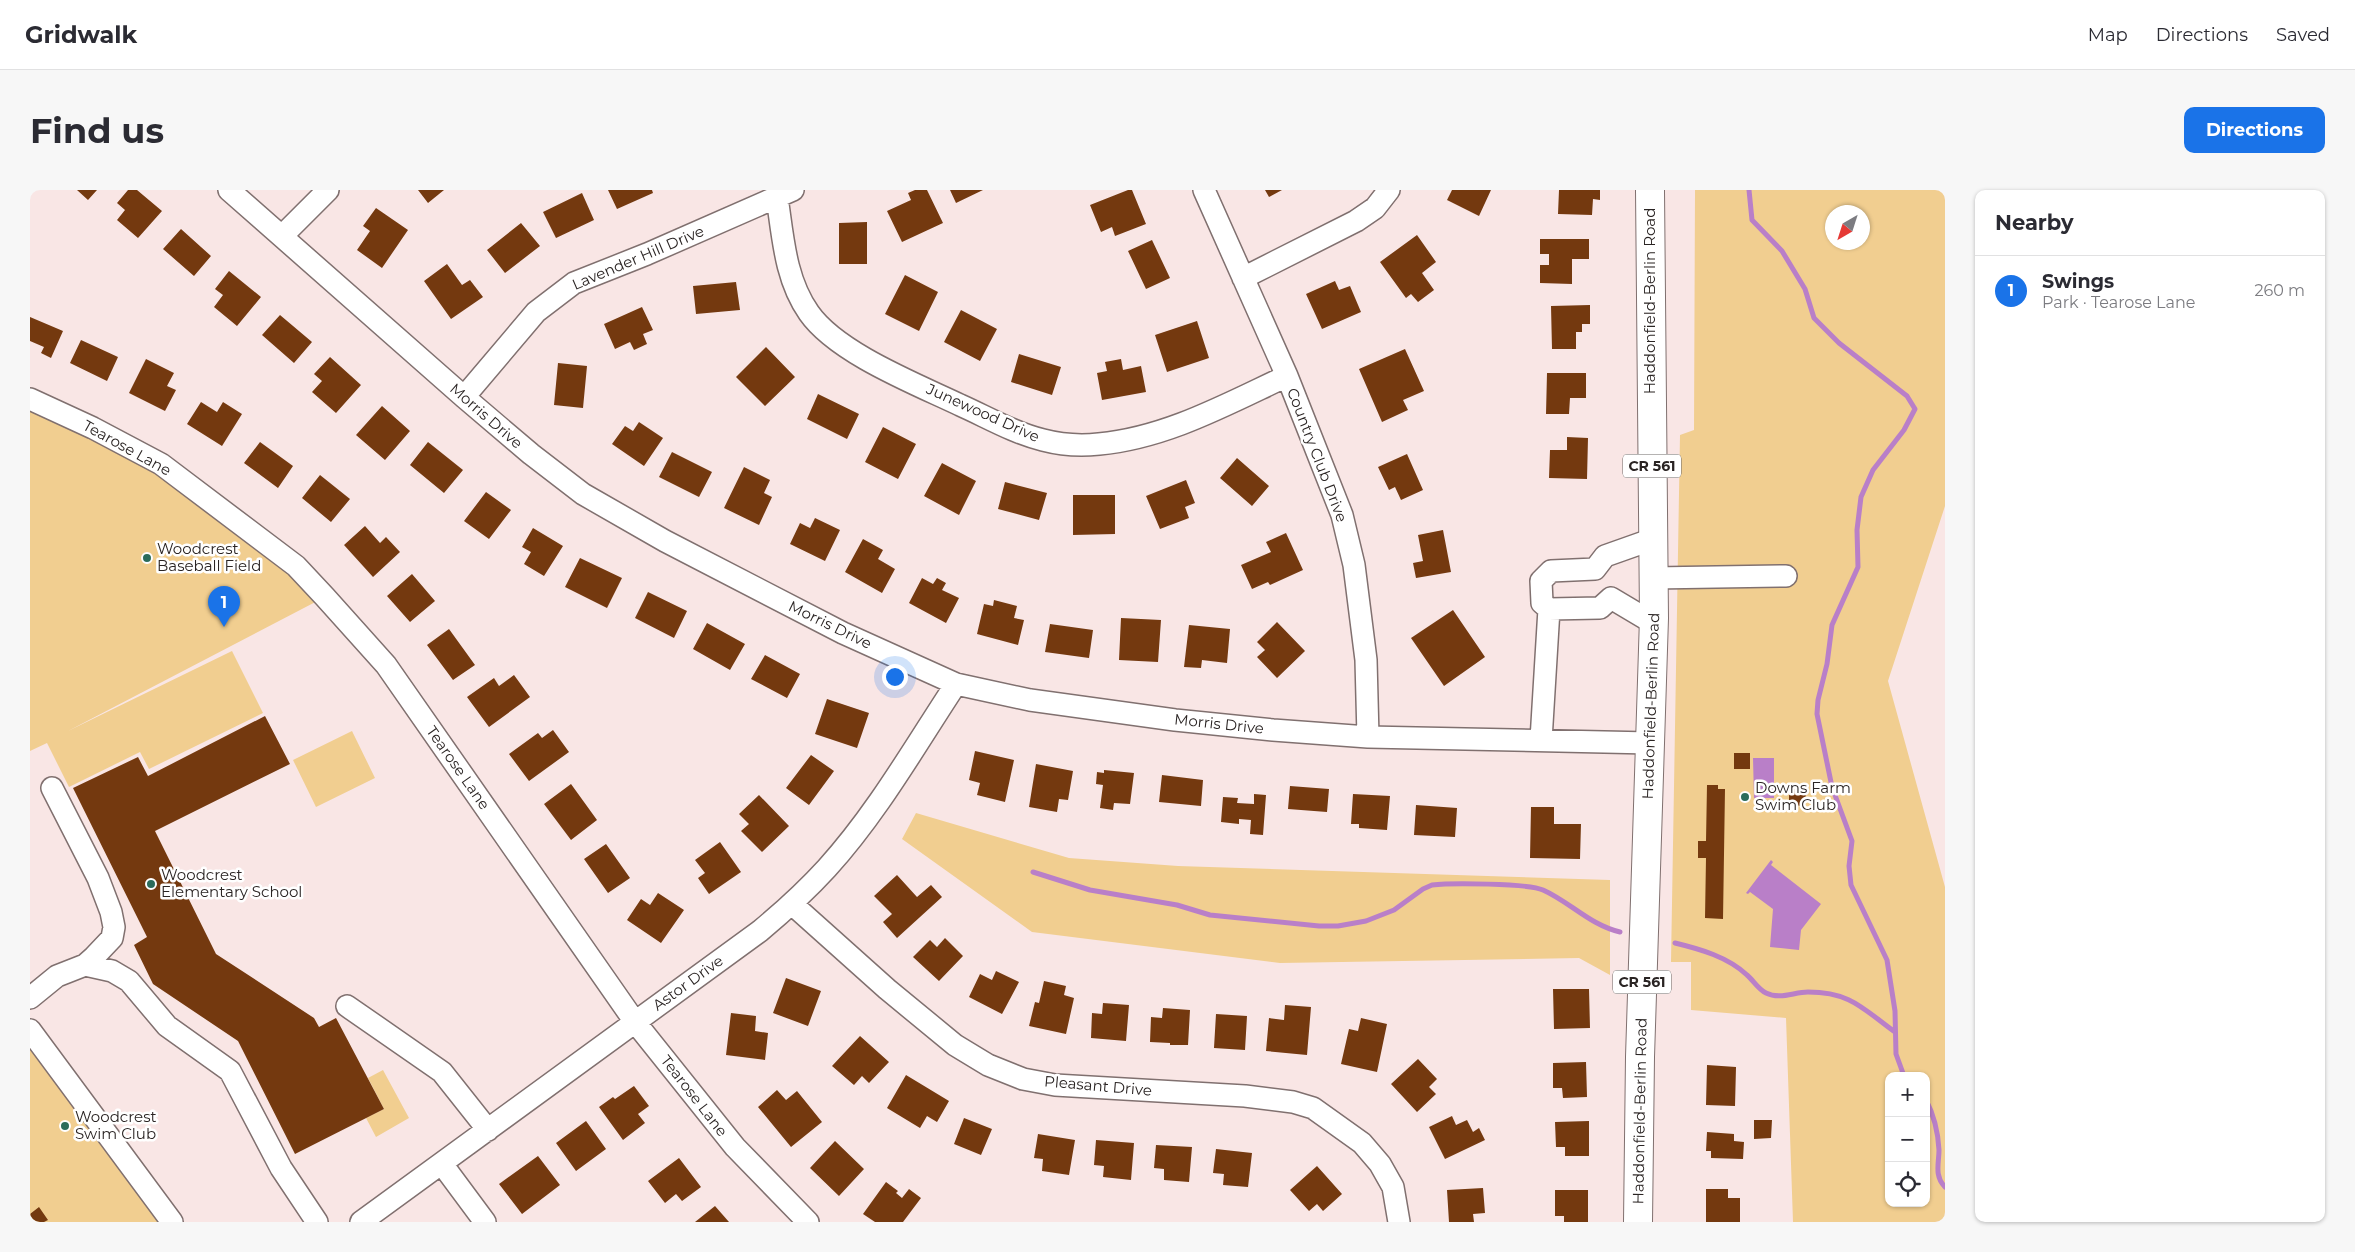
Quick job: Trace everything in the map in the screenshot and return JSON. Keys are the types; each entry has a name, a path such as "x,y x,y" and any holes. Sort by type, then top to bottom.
{"main road":[{"name":"Haddonfield-Berlin Road","path":"1638,1222 1640,1058 1653,623 1650,190"}],"street":[{"name":"Morris Drive","path":"229,190 464,397 531,454 583,494 665,541 843,633 956,684 1030,700 1175,720 1368,737 1650,743"},
{"path":"282,236 328,190"},
{"name":"Country Club Drive","path":"1204,190 1287,376 1342,515 1354,565 1366,660 1368,737"},
{"path":"1243,278 1356,221 1375,208 1389,190"},
{"name":"Junewood Drive","path":"785,194 790,277 810,315 827,332 857,353 894,374 1012,429 1042,440 1067,446 1131,440 1203,416 1287,376"},
{"name":"Lavender Hill Drive","path":"464,397 536,312 574,283 647,254 785,194"},
{"name":"Tearose Lane","path":"30,398 93,428 161,464 296,566 386,665 635,1022 735,1147 808,1222"},
{"path":"1600,608 1595,569 1605,556 1653,540"},
{"path":"1595,569 1551,571 1541,581 1542,602 1549,609 1600,608 1611,598 1653,623"},
{"path":"1653,578 1786,576"},
{"path":"1541,740 1549,609"},
{"name":"Astor Drive","path":"361,1222 760,931 792,904 828,867 871,811 956,684"},
{"path":"30,998 58,976 85,965 112,938 114,927 112,912 98,878 52,788"},
{"name":"Pleasant Drive","path":"792,904 955,1045 988,1065 1022,1079 1055,1085 1245,1096 1292,1102 1313,1108 1362,1142 1380,1164 1392,1187 1399,1222"},
{"path":"85,965 112,971 129,981 167,1026 230,1072 281,1168 317,1222"},
{"path":"347,1006 442,1072 488,1130"},
{"path":"30,1030 172,1222"},
{"path":"442,1164 485,1222"}],"shaded area":[{"path":"1695,190 1945,190 1945,506 1888,681 1945,887 1945,1222 1793,1222 1786,1018 1691,1010 1691,962 1671,962 1680,435 1694,430"},
{"path":"30,399 161,464 325,597 68,731 232,651 263,713 149,769 140,752 69,787 47,743 30,751"},
{"path":"352,731 375,778 316,807 293,760"},
{"path":"1753,758 1774,758 1774,798 1754,798"},
{"path":"916,813 1069,858 1178,866 1610,880 1610,975 1579,958 1280,963 1032,932 902,839"},
{"path":"1771,860 1773,862 1771,865 1821,904 1801,930 1799,950 1770,947 1773,909 1750,892 1746,893"},
{"name":"Woodcrest Swim Club","path":"30,1030 172,1222 30,1222"},
{"path":"383,1070 409,1118 376,1137 366,1118 384,1109 368,1078"}],"building":[{"path":"77,190 97,190 88,200"},
{"path":"128,190 137,190 162,211 138,238 117,220 125,210 117,203"},
{"path":"418,190 444,190 428,203"},
{"path":"608,190 652,190 653,193 617,209"},
{"path":"915,190 927,190 943,223 902,242 887,211 911,200 908,193"},
{"path":"950,190 983,190 956,203"},
{"path":"1132,190 1146,224 1115,236 1112,227 1101,232 1090,205"},
{"path":"1265,190 1282,190 1269,197"},
{"path":"1452,190 1491,190 1479,216 1447,200"},
{"path":"1559,190 1600,190 1600,200 1593,199 1592,215 1558,214"},
{"path":"582,193 594,220 556,238 543,212"},
{"path":"376,208 408,230 382,268 357,250 370,231 363,226"},
{"path":"867,222 867,264 839,264 839,223"},
{"path":"521,223 540,246 505,273 487,250"},
{"path":"181,229 211,256 194,276 163,249"},
{"path":"1417,235 1436,262 1422,273 1434,290 1418,302 1411,294 1406,298 1380,262"},
{"path":"1540,239 1589,239 1589,259 1572,259 1572,284 1540,283 1540,265 1549,265 1549,254 1540,254"},
{"path":"1152,240 1170,278 1146,289 1128,251"},
{"path":"447,264 462,285 470,280 483,297 451,319 424,281"},
{"path":"229,271 261,297 237,326 214,307 223,295 215,289"},
{"path":"905,275 938,292 919,331 885,314"},
{"path":"1335,281 1339,290 1350,286 1361,312 1322,329 1306,294"},
{"path":"736,282 740,310 696,314 693,286"},
{"path":"1590,305 1590,324 1582,324 1582,332 1576,332 1576,349 1552,349 1551,306"},
{"path":"642,307 653,330 643,334 647,344 634,350 630,342 615,349 604,324"},
{"path":"961,310 997,329 980,361 944,342"},
{"path":"280,315 312,342 294,363 262,335"},
{"path":"30,317 63,331 51,358 41,353 44,347 30,341"},
{"path":"1197,321 1209,358 1167,372 1155,335"},
{"path":"81,340 118,357 107,381 70,363"},
{"path":"766,347 795,377 765,406 736,377"},
{"path":"1405,349 1424,391 1403,400 1408,410 1382,422 1359,369"},
{"path":"1019,354 1061,367 1052,395 1011,382"},
{"path":"330,357 361,385 336,413 312,392 322,381 314,374"},
{"path":"146,359 174,373 167,386 176,390 165,411 129,393"},
{"path":"1121,359 1123,370 1141,366 1146,392 1102,400 1097,373 1107,371 1105,362"},
{"path":"558,363 587,366 583,408 554,405"},
{"path":"1547,373 1586,373 1586,398 1570,398 1569,414 1546,414"},
{"path":"818,394 859,414 847,439 807,419"},
{"path":"201,402 217,412 223,402 242,414 222,446 187,424"},
{"path":"382,406 410,431 385,460 356,435"},
{"path":"639,422 663,438 644,466 612,444 625,426 633,431"},
{"path":"883,427 916,444 898,479 865,462"},
{"path":"1567,437 1588,438 1587,479 1549,478 1550,450 1567,450"},
{"path":"260,442 293,466 278,488 244,463"},
{"path":"428,442 463,470 444,493 410,465"},
{"path":"672,452 712,472 699,497 659,477"},
{"path":"1407,454 1423,490 1401,500 1395,487 1389,490 1378,467"},
{"path":"1237,458 1269,486 1252,506 1220,478"},
{"path":"942,463 976,481 959,515 924,496"},
{"path":"744,467 770,480 764,493 772,497 759,525 724,508"},
{"path":"320,475 350,499 331,522 302,498"},
{"path":"1186,480 1195,503 1185,507 1189,518 1160,529 1146,496"},
{"path":"1005,482 1047,493 1039,520 998,509"},
{"path":"486,492 511,510 489,539 464,521"},
{"path":"1073,495 1115,495 1115,534 1073,535"},
{"path":"815,518 840,530 825,561 790,544 800,523 810,528"},
{"path":"365,526 380,543 386,537 400,552 373,577 344,545"},
{"path":"533,528 563,546 544,576 524,564 531,552 522,547"},
{"path":"1443,530 1451,572 1416,578 1413,563 1423,561 1418,535"},
{"path":"1286,533 1303,570 1270,585 1268,582 1252,589 1241,565 1271,552 1266,542"},
{"path":"863,539 883,550 878,559 895,569 882,593 845,572"},
{"path":"580,558 622,578 607,608 565,587"},
{"path":"412,574 435,601 410,622 387,596"},
{"path":"922,578 933,584 937,578 946,583 942,590 959,598 946,623 909,603"},
{"path":"648,592 687,611 674,638 635,618"},
{"path":"994,600 1017,606 1014,618 1024,620 1018,645 977,634 984,604 993,606"},
{"path":"1453,610 1485,657 1444,686 1411,638"},
{"path":"1121,618 1161,620 1158,662 1119,660"},
{"path":"1277,622 1305,651 1277,678 1257,657 1265,650 1257,642"},
{"path":"707,623 745,644 730,670 693,649"},
{"path":"1050,624 1093,630 1089,658 1045,652"},
{"path":"1189,625 1230,629 1227,663 1202,660 1201,668 1184,667"},
{"path":"449,629 475,665 453,680 427,645"},
{"path":"765,655 800,674 787,698 751,679"},
{"path":"514,675 530,697 489,727 467,697 494,678 499,686"},
{"path":"827,699 869,713 857,748 815,734"},
{"name":"Woodcrest Elementary School","path":"265,716 290,764 155,831 216,954 314,1018 319,1027 336,1018 384,1109 295,1154 238,1041 153,984 134,945 147,937 73,788 138,757 148,776"},
{"path":"553,730 569,752 529,781 509,754 538,733 542,738"},
{"path":"975,751 1014,760 1005,802 977,795 980,783 969,780"},
{"path":"1734,753 1750,753 1750,769 1734,769"},
{"path":"811,755 834,771 809,805 786,788"},
{"path":"1036,764 1073,771 1068,800 1059,799 1057,812 1029,807"},
{"path":"1104,770 1134,773 1130,804 1114,803 1113,810 1100,808 1103,785 1096,784 1097,772 1104,773"},
{"path":"1162,775 1203,780 1201,806 1159,802"},
{"path":"571,784 597,820 571,840 544,804"},
{"path":"1707,785 1718,785 1718,789 1725,789 1723,919 1705,918 1706,858 1698,858 1698,841 1706,841"},
{"path":"1290,786 1329,789 1327,812 1288,809"},
{"path":"1789,789 1806,790 1805,806 1789,805"},
{"path":"1254,794 1266,795 1263,835 1250,834 1251,820 1239,819 1239,824 1221,822 1223,797 1238,798 1237,803 1254,804"},
{"path":"1353,794 1390,796 1387,830 1359,828 1359,824 1351,824"},
{"path":"759,795 789,826 762,852 741,831 749,824 739,814"},
{"path":"1416,805 1457,808 1455,837 1414,835"},
{"path":"1531,807 1554,807 1554,824 1581,824 1580,859 1530,858"},
{"path":"720,842 741,872 709,894 698,878 705,873 695,860"},
{"path":"606,844 630,878 608,893 584,859"},
{"path":"897,875 917,897 931,885 942,897 897,938 883,922 892,914 874,896"},
{"path":"658,893 684,910 661,943 627,920 641,899 650,905"},
{"path":"945,938 963,956 939,981 913,957 930,940 937,947"},
{"path":"996,971 1019,982 1002,1014 969,997 980,974 992,980"},
{"path":"786,978 821,991 808,1026 773,1013"},
{"path":"1044,981 1066,986 1064,995 1074,998 1066,1034 1029,1026 1035,1002 1039,1003"},
{"path":"1553,989 1589,989 1590,1028 1554,1029"},
{"path":"1103,1003 1129,1005 1126,1041 1091,1038 1092,1013 1102,1014"},
{"path":"1285,1005 1311,1007 1307,1055 1266,1051 1269,1018 1284,1020"},
{"path":"1163,1008 1190,1010 1188,1045 1150,1042 1151,1017 1162,1018"},
{"path":"731,1013 756,1016 755,1031 768,1033 765,1060 726,1055"},
{"path":"1216,1014 1247,1016 1245,1050 1214,1048"},
{"path":"1361,1018 1387,1024 1377,1072 1341,1064 1349,1029 1358,1031"},
{"path":"860,1036 889,1062 869,1083 862,1076 854,1085 832,1066"},
{"path":"1418,1059 1437,1079 1429,1087 1436,1094 1417,1112 1391,1084"},
{"path":"1586,1062 1587,1097 1563,1098 1562,1088 1553,1088 1553,1063"},
{"path":"1707,1065 1736,1067 1735,1106 1706,1105"},
{"path":"906,1075 949,1101 937,1122 927,1116 920,1128 887,1108"},
{"path":"634,1086 649,1106 638,1114 645,1123 623,1140 599,1107"},
{"path":"777,1090 786,1100 797,1091 822,1122 791,1147 758,1107"},
{"path":"1452,1116 1456,1125 1467,1120 1473,1132 1479,1128 1485,1140 1445,1159 1429,1127"},
{"path":"964,1118 992,1129 981,1155 954,1144"},
{"path":"1754,1120 1772,1120 1771,1138 1754,1139"},
{"path":"586,1121 606,1149 576,1171 556,1143"},
{"path":"1589,1121 1589,1156 1565,1156 1565,1147 1556,1147 1555,1122"},
{"path":"1707,1132 1734,1134 1734,1141 1744,1142 1743,1159 1711,1158 1711,1151 1706,1151"},
{"path":"1038,1134 1075,1140 1069,1175 1042,1171 1043,1159 1034,1158"},
{"path":"1096,1140 1134,1143 1131,1180 1103,1177 1104,1166 1094,1165"},
{"path":"835,1141 864,1169 839,1196 810,1168"},
{"path":"1156,1145 1192,1147 1189,1182 1164,1180 1164,1169 1154,1168"},
{"path":"1216,1149 1252,1153 1248,1187 1223,1185 1224,1174 1213,1173"},
{"path":"538,1156 560,1185 522,1214 499,1184"},
{"path":"679,1158 701,1187 682,1201 676,1194 665,1203 648,1181"},
{"path":"1317,1166 1342,1194 1323,1211 1317,1204 1309,1211 1290,1190"},
{"path":"886,1182 898,1191 896,1193 902,1198 909,1189 921,1198 903,1222 875,1222 863,1214"},
{"path":"1483,1188 1485,1213 1473,1214 1474,1222 1449,1222 1447,1190"},
{"path":"1706,1189 1728,1189 1728,1198 1740,1198 1740,1222 1706,1222"},
{"path":"1555,1190 1588,1190 1588,1222 1564,1222 1564,1216 1555,1216"},
{"path":"715,1206 729,1222 695,1222"},
{"path":"39,1207 48,1220 44,1222 30,1222 30,1214"}],"waterway":[{"path":"1749,190 1752,220 1782,251 1805,289 1814,318 1839,343 1907,396 1915,409 1904,430 1873,470 1861,497 1857,530 1858,567 1832,625 1827,664 1818,700 1817,714 1832,787 1852,841 1849,866 1851,885 1887,960 1895,1011 1896,1054 1903,1072"},
{"path":"1033,872 1090,890 1177,905 1210,915 1319,926 1338,926 1366,921 1394,910 1423,889 1432,885 1522,886 1543,890 1599,924 1620,932"},
{"path":"1675,943 1704,951 1731,963 1761,989 1771,995 1782,996 1803,992 1823,993 1835,995 1856,1003 1895,1032"},
{"path":"1930,1110 1937,1130 1939,1150 1938,1174 1945,1187"}],"place":[{"name":"Woodcrest Baseball Field","path":"147,558"},
{"name":"Swings","path":"224,627"},
{"name":"Downs Farm Swim Club","path":"1745,797"},
{"name":"Woodcrest Elementary School","path":"151,884"},
{"name":"Woodcrest Swim Club","path":"65,1126"}]}
